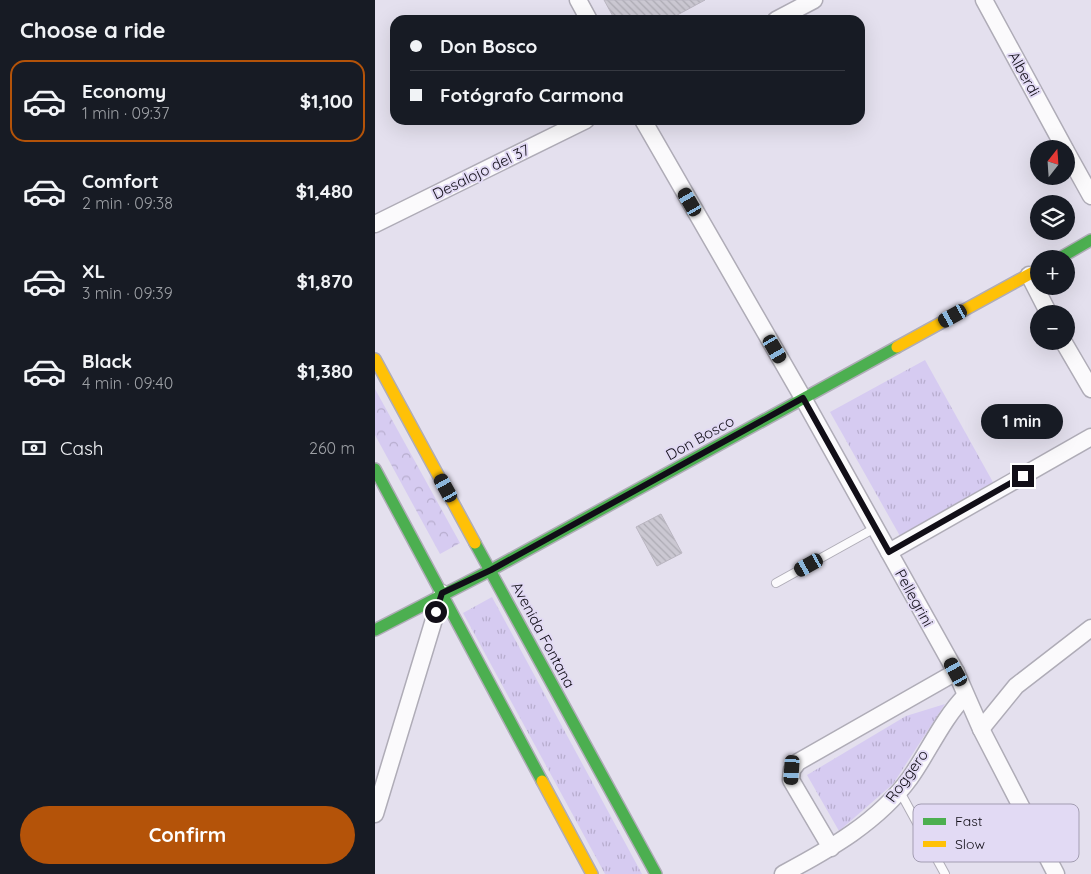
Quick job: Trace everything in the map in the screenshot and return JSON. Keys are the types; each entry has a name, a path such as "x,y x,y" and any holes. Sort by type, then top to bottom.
{"street":[{"path":"578,0 586,15"},
{"path":"786,15 814,0"},
{"name":"Alberdi","path":"984,0 1061,140"},
{"name":"Desalojo del 37","path":"375,224 577,125"},
{"name":"Pellegrini","path":"646,125 803,398 956,672 965,696 1020,804"},
{"name":"Alberdi","path":"1075,167 1091,196"},
{"path":"1074,250 1091,240"},
{"name":"Don Bosco","path":"375,630 442,593 491,570 1030,274"},
{"path":"1068,350 1091,388"},
{"name":"Avenida Fontana","path":"375,359 656,874"},
{"path":"889,552 1091,437"},
{"path":"375,469 592,874"},
{"path":"375,814 442,593"},
{"path":"981,729 1016,686 1091,628"},
{"path":"831,848 791,780 792,770 797,762 956,672"},
{"name":"Roggero","path":"783,874 831,848 879,812 910,778 951,710 965,696"},
{"name":"Pellegrini","path":"1050,862 1056,874"}],"lane":[{"path":"776,583 875,528"},
{"path":"899,790 913,816"},
{"path":"938,862 945,874"}],"green space":[{"path":"925,360 994,484 900,536 830,412"},
{"path":"375,389 460,543 440,554 375,435"},
{"path":"492,597 642,874 605,874 463,613"},
{"path":"945,704 893,784 839,831 807,775 906,716"}],"building":[{"path":"604,0 705,0 677,15 612,15"},
{"path":"661,514 682,553 657,566 636,527"}],"traffic: fast":[{"path":"1074,250 1091,240"},
{"path":"375,630 491,570 897,347"},
{"path":"375,469 542,781"},
{"path":"475,543 656,874"}],"traffic: slow":[{"path":"897,347 1030,274"},
{"path":"375,359 475,543"},
{"path":"542,781 592,874"}],"route":[{"path":"436,612 442,593 491,570 803,398 889,552 1023,476"}]}
